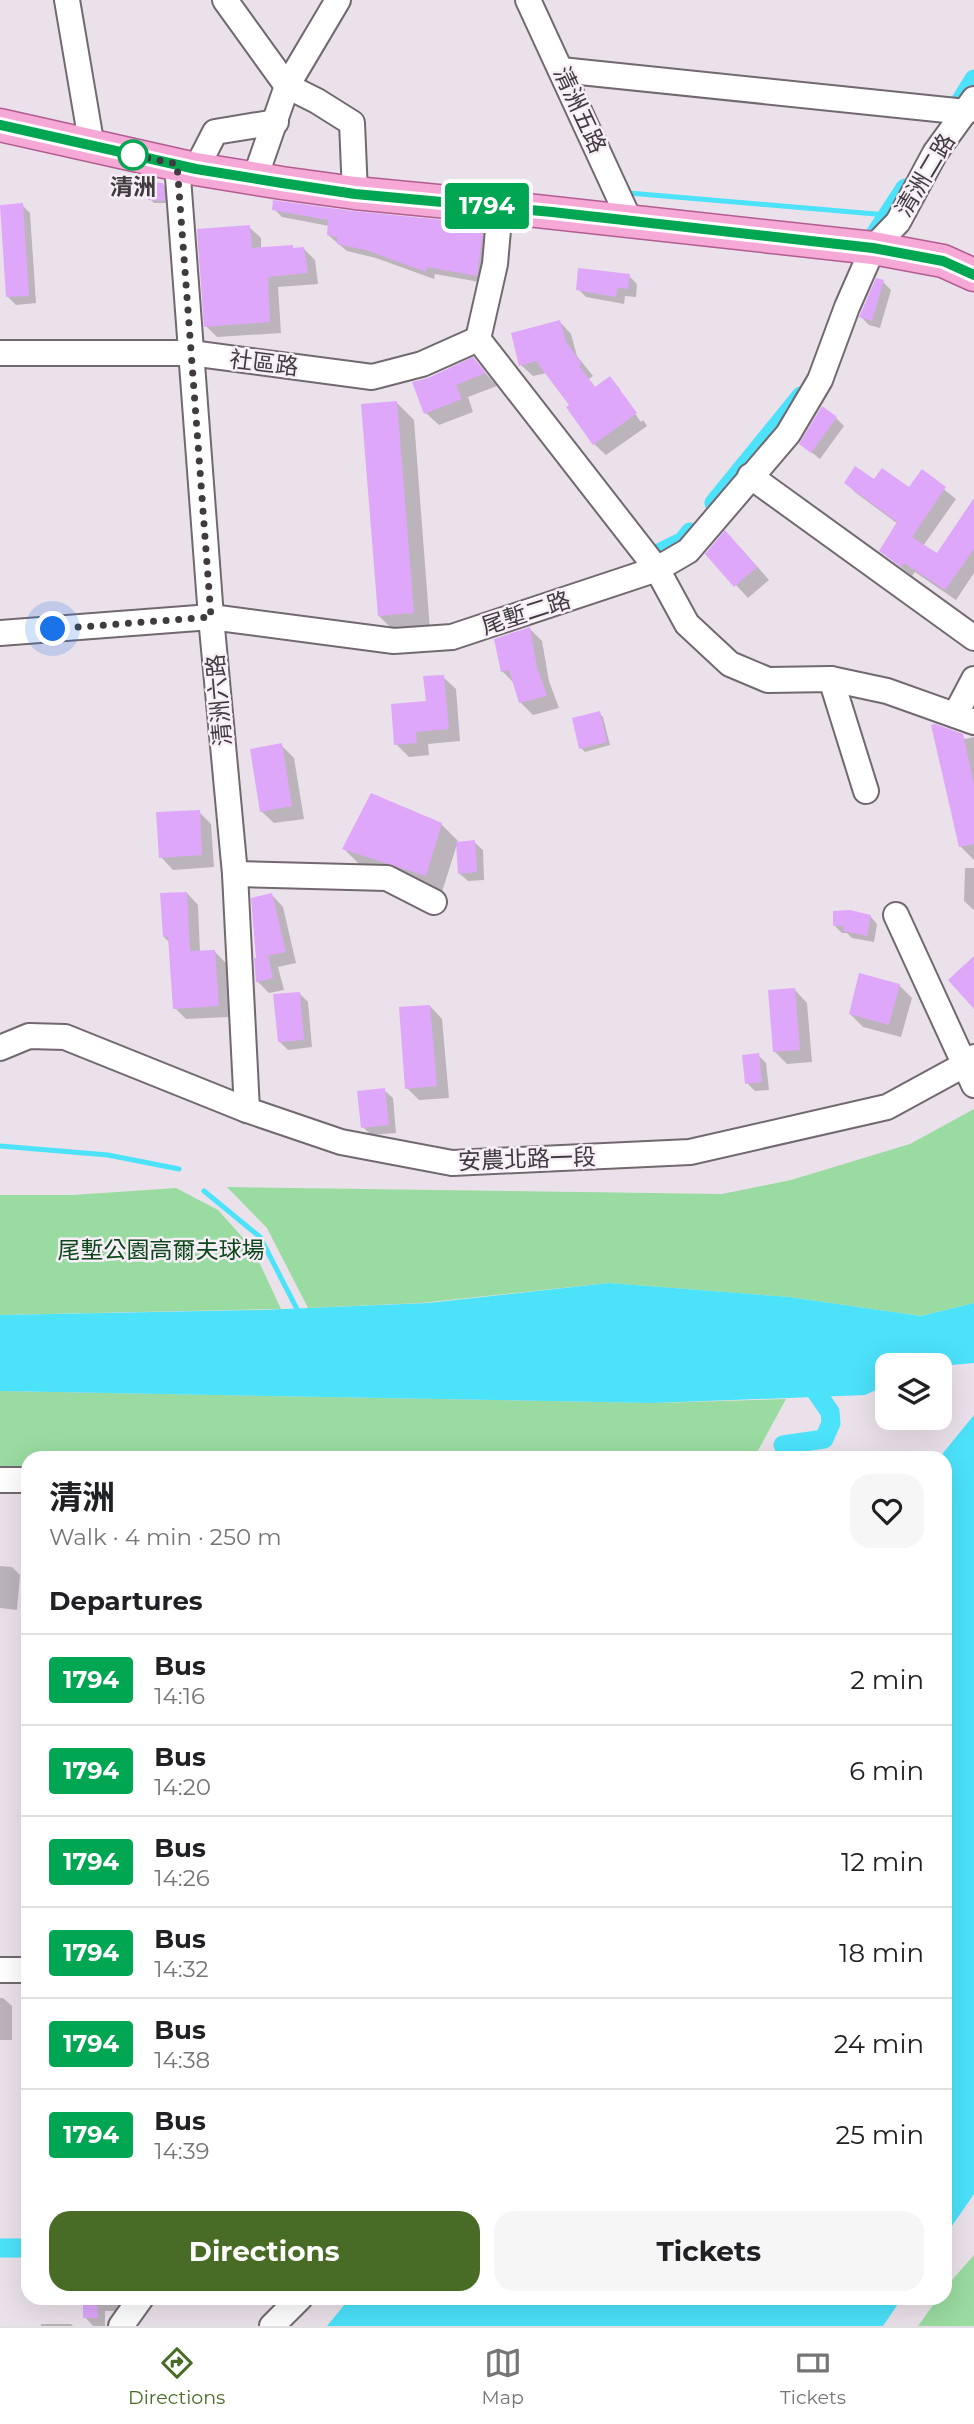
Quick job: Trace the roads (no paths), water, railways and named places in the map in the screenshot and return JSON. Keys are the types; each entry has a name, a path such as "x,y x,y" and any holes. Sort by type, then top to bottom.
{"main road":[{"path":"0,125 186,167 355,194 500,207 873,248 943,261 974,275"}],"street":[{"path":"67,0 92,147"},
{"path":"225,0 287,86 352,123 355,194"},
{"path":"256,178 287,86 338,0"},
{"name":"清洲五路","path":"528,0 630,221"},
{"path":"561,69 970,106"},
{"name":"清洲二路","path":"873,248 898,222 934,153 970,106"},
{"path":"186,167 215,132 276,122"},
{"name":"清洲六路","path":"186,167 191,353 211,617 235,874 247,1110"},
{"path":"500,207 495,264 478,339 657,569 687,624 730,664 768,680 831,679 887,691 965,718 974,678"},
{"name":"尾塹二路","path":"0,633 211,617 394,641 452,637 657,569 688,551 788,434 820,380 847,307 873,248"},
{"name":"社區路","path":"0,353 191,353 373,377 422,364 478,339"},
{"path":"750,476 974,638"},
{"path":"831,679 866,791"},
{"path":"235,874 387,878 433,902"},
{"path":"896,915 971,1069"},
{"name":"安農北路一段","path":"0,1048 29,1036 65,1037 247,1110 341,1142 452,1163 690,1152 887,1107 971,1069"},
{"path":"0,1480 21,1480"},
{"path":"0,1970 21,1970"},
{"path":"121,2326 136,2305"},
{"path":"272,2326 293,2305"}],"water":[{"path":"609,1283 789,1297 921,1316 974,1303 974,1363 952,1365 952,1353 875,1353 875,1390 865,1395 653,1403 0,1391 0,1315 261,1310 428,1303"},
{"path":"974,1415 974,2194 952,2226 952,1451 945,1451"},
{"path":"344,2305 897,2305 883,2326 327,2326"}],"waterway":[{"path":"955,110 974,79"},
{"path":"872,239 905,188"},
{"path":"628,189 629,193 887,215"},
{"path":"714,503 801,396"},
{"path":"657,554 683,541 690,532"},
{"path":"0,1146 108,1155 179,1169"},
{"path":"204,1191 260,1237 299,1313"},
{"path":"783,1445 824,1439 831,1423 830,1412 808,1380 808,1375"},
{"path":"0,2248 21,2248"}],"place":[{"name":"清洲","path":"133,155"}],"park label":[{"name":"尾塹公園高爾夫球場","path":"161,1250"}]}
